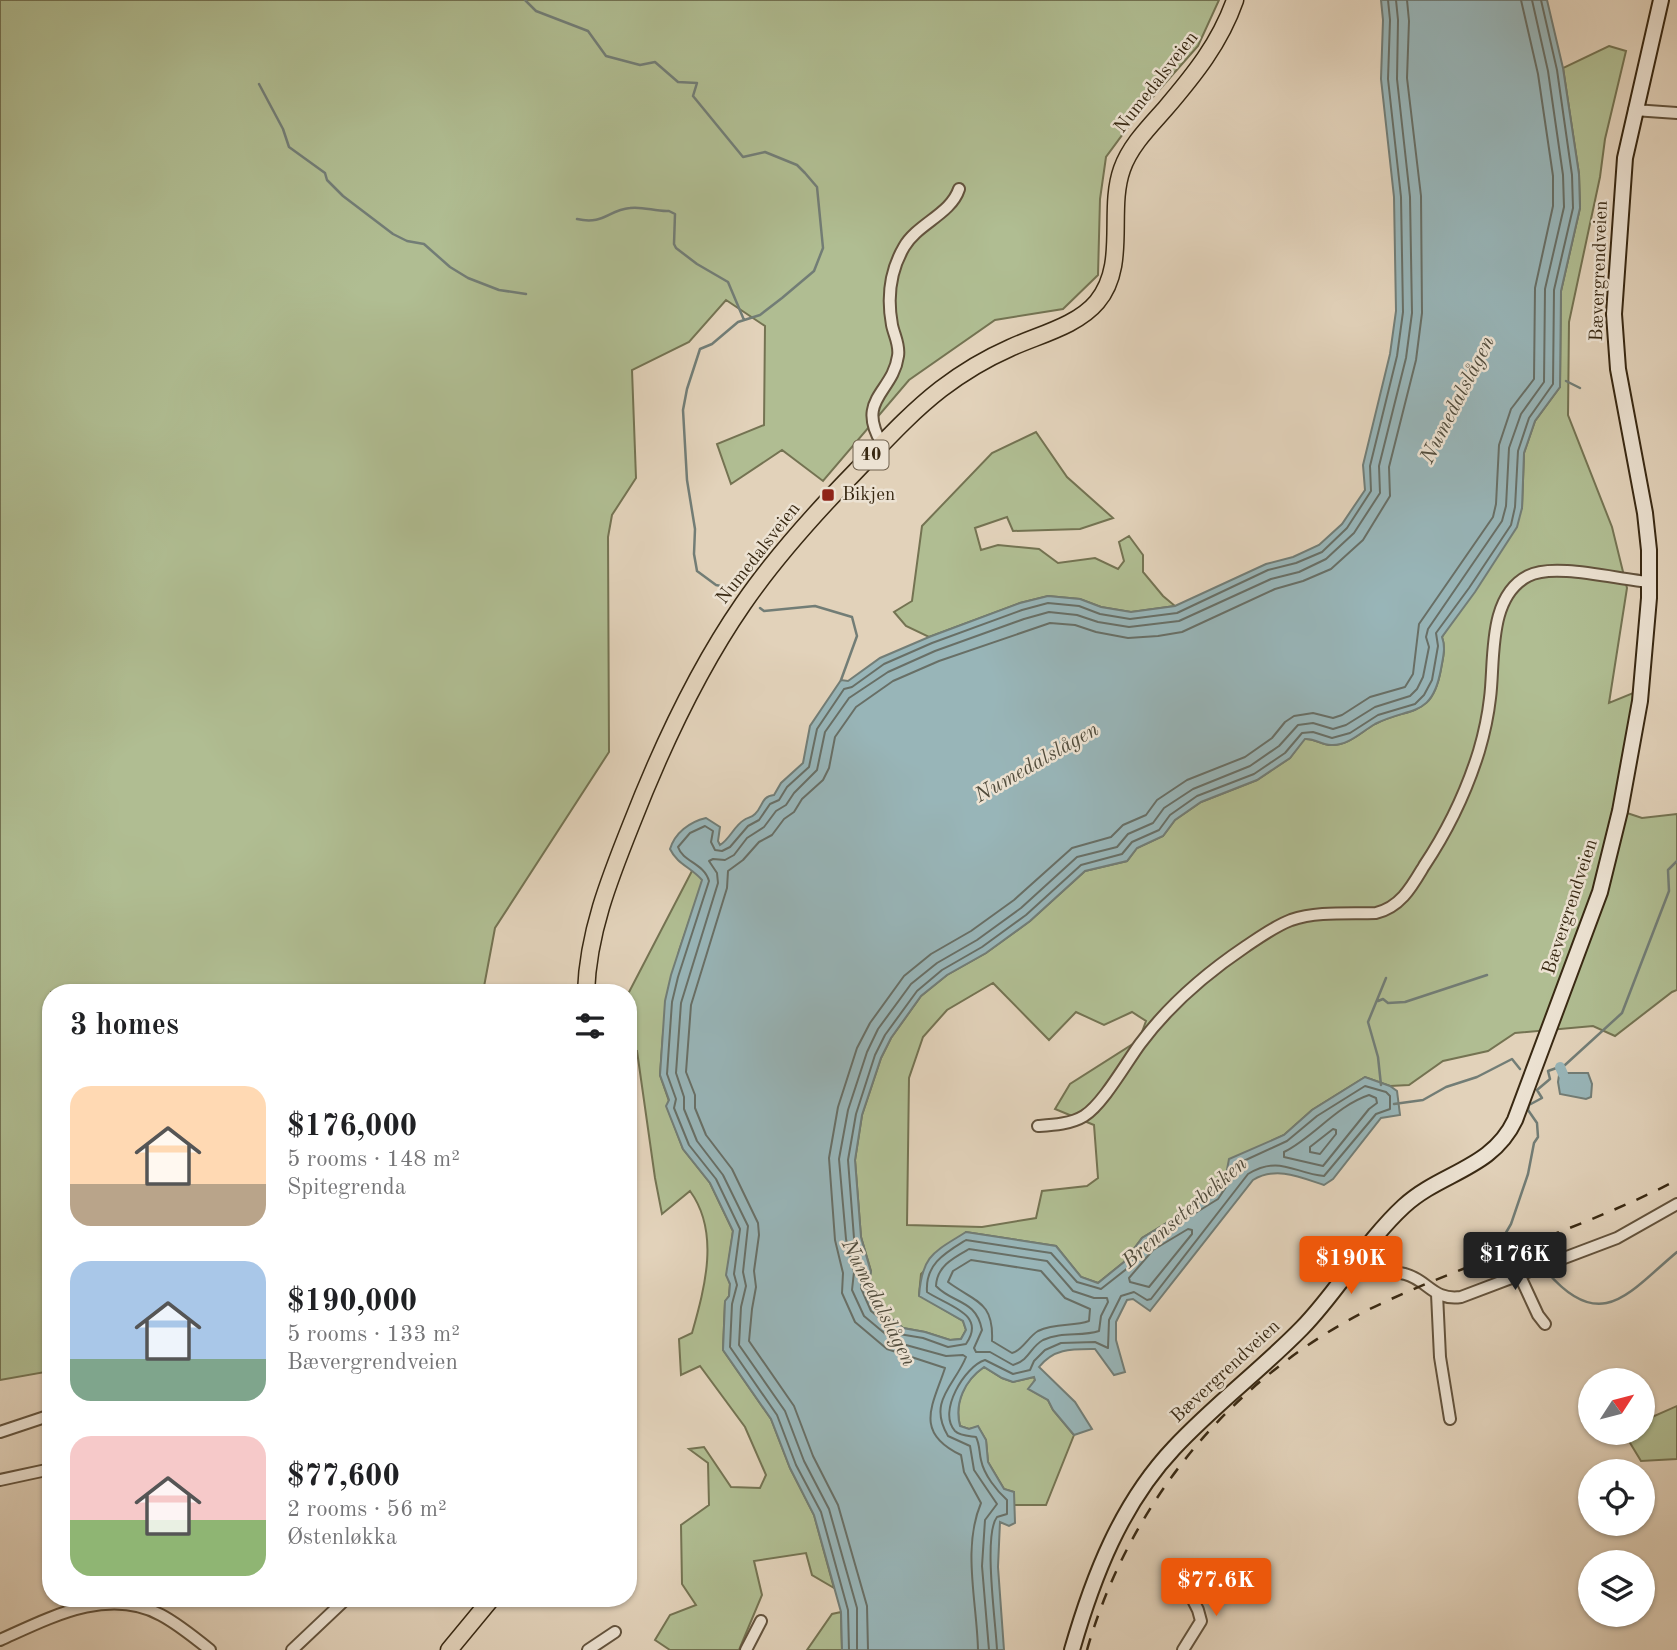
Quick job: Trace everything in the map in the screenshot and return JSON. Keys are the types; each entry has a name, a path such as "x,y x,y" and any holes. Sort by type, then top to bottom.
{"main road":[{"name":"Numedalsveien","path":"587,984 592,938 611,875 657,763 700,674 723,634 766,574 812,519 922,405 961,374 1002,351 1067,323 1097,302 1109,281 1113,264 1115,197 1125,162 1142,136 1210,53 1222,33 1235,0"},
{"name":"Bævergrendveien","path":"1072,1650 1084,1608 1101,1565 1128,1510 1146,1483 1192,1429 1304,1326 1386,1224 1407,1203 1488,1156 1504,1140 1515,1120 1591,919 1607,868 1632,751 1640,701 1650,582 1646,526 1618,369 1615,325 1622,183 1634,110 1661,0"},
{"path":"452,1649 485,1607"}],"street":[{"path":"1634,110 1677,113"},
{"path":"882,444 873,426 872,416 875,403 892,375 899,352 888,295 894,270 904,246 952,202 959,189"},
{"path":"1038,1126 1074,1121 1086,1115 1105,1094 1156,1022 1202,978 1267,933 1292,920 1311,916 1386,911 1402,898 1447,829 1471,775 1488,712 1500,612 1519,582 1535,573 1554,570 1650,582"},
{"path":"1351,1267 1367,1275 1408,1274 1446,1298 1461,1297 1617,1238 1677,1204"},
{"path":"1519,1274 1545,1324"},
{"path":"1437,1294 1440,1357 1450,1419"},
{"path":"0,1432 42,1418"},
{"path":"0,1480 42,1471"},
{"path":"1183,1650 1200,1621 1190,1594 1188,1576"},
{"path":"0,1640 83,1607"},
{"path":"139,1607 159,1613 210,1650"},
{"path":"292,1650 337,1607"},
{"path":"746,1650 761,1621"},
{"path":"588,1650 615,1632"}],"green space":[{"path":"0,0 1219,0 1198,46 1137,115 1106,157 1100,199 1098,275 1063,309 995,320 909,380 823,481 782,450 731,484 717,444 764,425 765,326 726,300 689,342 632,370 636,478 612,515 608,537 609,752 495,928 484,984 42,984 42,1373 0,1380"},
{"path":"1609,46 1626,51 1605,139 1600,177 1569,322 1568,415 1612,527 1627,588 1609,703 1638,691 1624,812 1642,818 1677,814 1677,990 1615,1036 1593,1026 1515,1033 1488,1051 1443,1061 1409,1085 1390,1086 1365,1077 1312,1110 1284,1135 1261,1146 1226,1175 1214,1194 1142,1238 1124,1262 1098,1283 1081,1277 1056,1246 966,1232 921,1274 919,1295 963,1321 966,1330 961,1339 950,1340 903,1328 876,1306 867,1286 871,1271 861,1237 855,1160 862,1115 881,1058 891,1038 921,996 947,975 986,953 1030,921 1085,871 1127,861 1137,848 1163,836 1175,820 1201,802 1257,780 1290,758 1304,739 1327,745 1343,743 1375,724 1418,708 1432,696 1443,657 1442,637 1522,508 1524,453 1535,421 1560,387 1561,291 1580,208 1579,174 1563,68","holes":["993,983 1049,1040 1076,1012 1104,1025 1132,1012 1146,1021 1139,1040 1070,1084 1055,1109 1094,1125 1098,1178 1087,1186 1042,1191 1036,1218 982,1227 907,1225 909,1078 923,1037 947,1010"]},
{"path":"1036,432 1067,477 1113,518 1080,529 1013,531 1007,517 975,528 981,550 998,545 1039,549 1058,563 1095,558 1118,569 1124,561 1119,542 1129,536 1143,555 1143,572 1175,606 1131,612 1101,607 1080,599 1048,596 1020,603 929,637 906,626 894,612 912,601 922,526 992,453"},
{"path":"693,869 703,880 679,951 663,1034 660,1075 669,1101 667,1107 683,1149 710,1183 733,1231 727,1275 730,1284 729,1296 725,1302 723,1350 771,1419 790,1468 814,1515 834,1588 812,1575 806,1553 754,1561 762,1595 739,1650 670,1650 655,1640 670,1615 696,1605 682,1584 681,1525 709,1505 708,1463 689,1449 704,1447 731,1487 760,1488 766,1475 745,1427 700,1366 681,1375 679,1339 692,1333 705,1279 705,1224 690,1191 662,1214 637,1051 637,984 633,984"},
{"path":"984,1367 1013,1382 1034,1377 1029,1389 1048,1400 1074,1435 1046,1505 1014,1505 1014,1492 1004,1489 988,1462 986,1440 978,1427 969,1429 960,1426 958,1409 962,1393 971,1379"},
{"path":"1677,1406 1677,1459 1640,1459 1632,1446 1656,1446 1656,1415"},
{"path":"841,1612 842,1650 807,1650 832,1614"}],"water":[{"name":"Numedalslågen","path":"1381,0 1547,0 1563,68 1579,174 1580,208 1561,291 1560,387 1535,421 1524,453 1522,508 1517,527 1442,637 1444,649 1437,685 1425,704 1375,724 1337,745 1305,739 1290,758 1257,780 1201,802 1175,820 1163,836 1137,848 1127,861 1085,871 1030,921 986,953 947,975 921,996 891,1038 881,1058 862,1115 855,1160 861,1237 871,1272 868,1286 876,1306 903,1328 950,1340 961,1339 966,1330 963,1321 919,1296 923,1272 932,1256 966,1232 1056,1246 1081,1277 1098,1283 1124,1262 1142,1238 1214,1194 1226,1175 1229,1159 1284,1135 1312,1110 1365,1077 1397,1091 1400,1115 1381,1118 1333,1179 1324,1185 1279,1173 1253,1180 1150,1311 1133,1299 1127,1300 1116,1322 1116,1340 1125,1372 1114,1375 1095,1349 1057,1353 1039,1367 1075,1402 1092,1429 1074,1435 1048,1400 1028,1389 1035,1380 1034,1377 1013,1382 984,1367 971,1378 960,1401 960,1426 969,1429 978,1426 986,1440 988,1462 1004,1489 1014,1492 1015,1523 1009,1526 1000,1522 998,1567 1004,1650 842,1650 841,1612 814,1515 790,1468 771,1419 723,1350 725,1301 729,1296 730,1284 726,1275 733,1231 710,1183 683,1149 666,1106 669,1100 660,1075 665,1001 702,880 670,849 679,833 700,820 706,818 720,827 720,845 741,823 755,814 764,800 774,795 781,783 803,763 810,726 841,680 848,681 880,658 1020,603 1048,596 1080,599 1101,607 1131,612 1175,606 1266,564 1293,557 1319,545 1342,524 1365,490 1363,465 1390,354 1396,311 1394,197 1381,79"},
{"path":"1588,1073 1592,1084 1591,1097 1586,1099 1560,1094 1559,1075"}],"waterway":[{"path":"525,0 536,11 588,31 606,56 640,65 655,62 678,82 697,83 693,96 743,157 765,152 797,165 817,187 823,248 814,271 760,315 738,322 712,344 700,349 687,389 683,410 697,571 716,585 735,589"},
{"path":"259,84 283,129 289,147 325,173 327,180 343,196 393,234 407,241 424,244 450,267 468,278 499,290 526,294"},
{"path":"577,219 600,219 623,209 635,208 675,214 676,248 728,282 744,320"},
{"path":"1566,381 1580,388"},
{"path":"760,608 764,611 815,606 852,617 857,636 841,680"},
{"name":"Brennseterbekken","path":"1524,1268 1499,1263 1497,1248 1511,1224 1538,1137 1537,1123 1528,1110 1529,1105 1542,1098 1537,1090 1550,1079 1548,1071 1565,1065 1622,1013 1669,891 1668,870 1677,861"},
{"path":"1378,1001 1383,999 1388,1003 1405,1002 1487,975"},
{"path":"1381,1085 1378,1057 1368,1022 1386,978"},
{"name":"Brennseterbekken","path":"1394,1104 1423,1100 1446,1087 1477,1077 1512,1059 1520,1069"},
{"path":"1560,1067 1563,1074"},
{"path":"1533,1273 1538,1276 1548,1273 1567,1291 1584,1301 1600,1304 1630,1292 1677,1252"}],"railway":[{"path":"1087,1650 1107,1593 1132,1540 1163,1489 1199,1442 1240,1399 1286,1361 1336,1328 1389,1300 1570,1228 1677,1180"}],"place":[{"name":"Bikjen","path":"828,495"}]}
